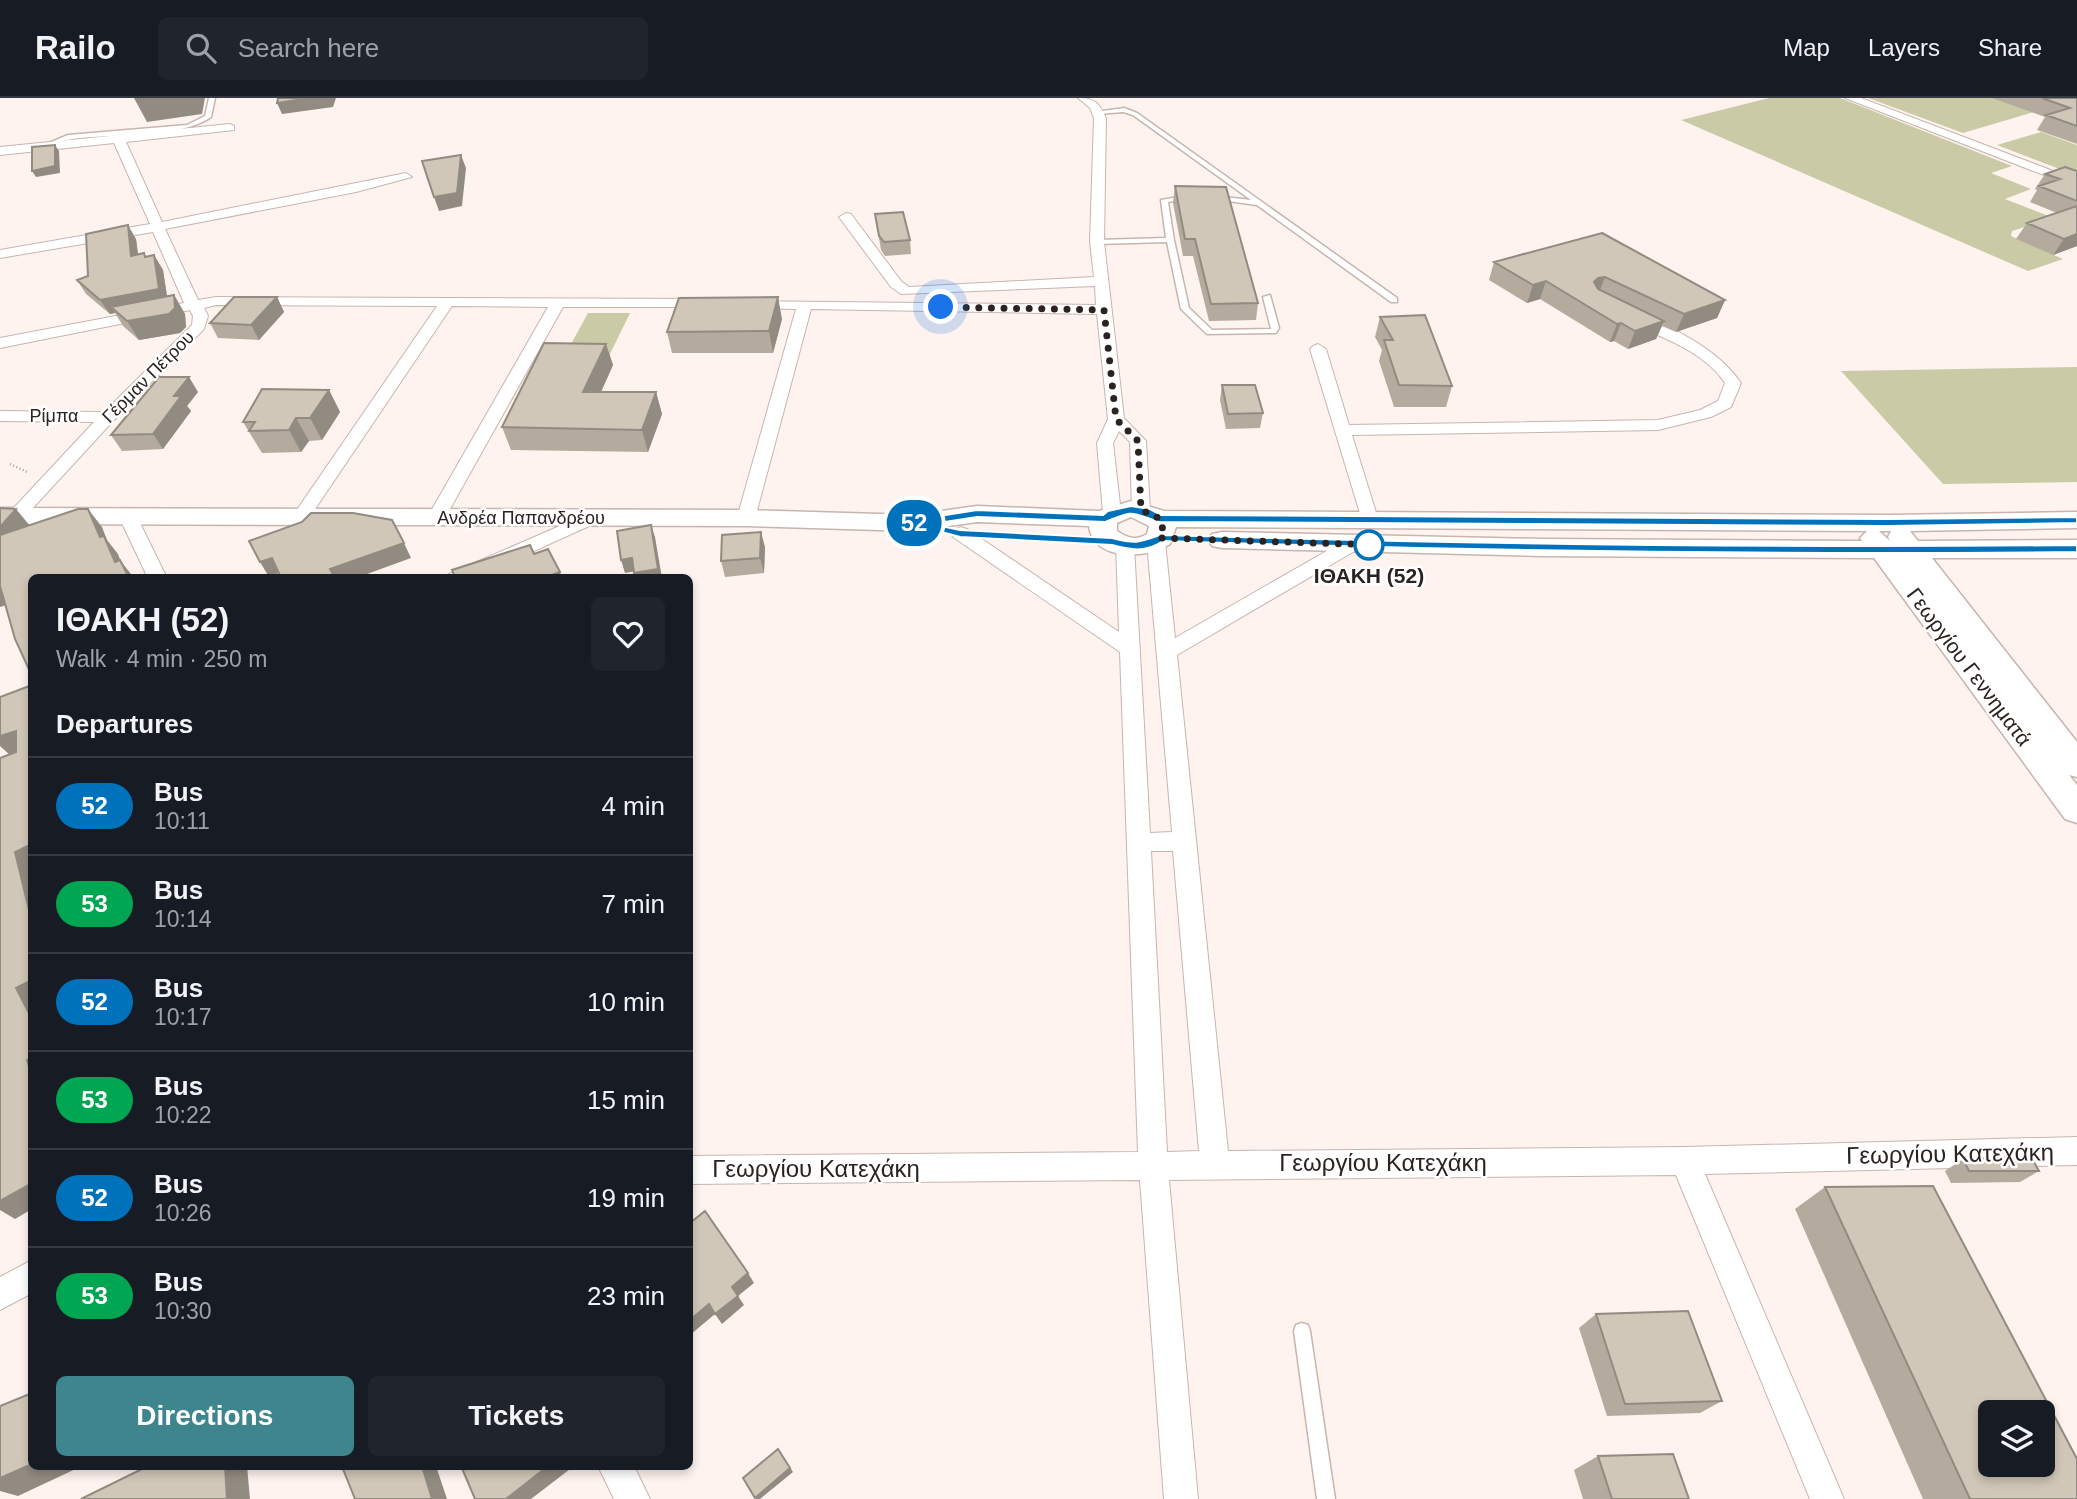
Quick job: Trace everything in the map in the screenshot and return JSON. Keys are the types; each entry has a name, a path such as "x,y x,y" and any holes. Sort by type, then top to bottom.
{"street":[{"path":"1084,98 1099,112 1097,242 1116,419 1105,443 1130,649 1153,1167 1181,1499"},
{"path":"1851,98 2077,184"},
{"path":"0,151 230,128"},
{"name":"Γέρμαν Πέτρου","path":"7,517 199,326 202,319 200,312 192,304 119,140"},
{"path":"0,254 315,199 406,177"},
{"path":"846,217 896,284 906,290 1102,281"},
{"path":"0,343 192,304 239,301 805,304 1104,310"},
{"path":"301,517 448,301"},
{"path":"436,518 558,302"},
{"path":"746,518 805,304"},
{"path":"1342,430 1658,425 1706,414 1725,404 1733,383 1728,372 1714,359 1620,312"},
{"path":"1318,349 1369,519"},
{"name":"Ρίμπα","path":"0,416 108,416"},
{"path":"1116,419 1138,441 1154,527 1168,651 1215,1165"},
{"path":"1114,530 1131,509 1154,527 1351,545 1886,536 2077,520"},
{"name":"Ανδρέα Παπανδρέου","path":"7,517 746,518 914,523 977,514 1114,530"},
{"path":"128,517 156,574"},
{"path":"465,574 592,518"},
{"path":"1154,527 1369,519 1886,536 2077,549"},
{"name":"Ανδρέα Παπανδρέου","path":"914,523 960,533 1114,530"},
{"path":"1114,530 1142,547 1154,527"},
{"path":"960,533 1130,649"},
{"name":"Γεωργίου Γεννηματά","path":"1886,536 2077,765"},
{"name":"Γεωργίου Γεννηματά","path":"1886,536 2077,810"},
{"path":"1168,651 1351,545"},
{"path":"1139,842 1185,841"},
{"name":"Γεωργίου Κατεχάκη","path":"693,1170 1685,1161 2077,1151"},
{"path":"1685,1161 1827,1499"},
{"path":"0,1295 28,1278"},
{"path":"617,1470 633,1499"}],"lane":[{"path":"37,149 68,137 187,127 208,117 212,98"},
{"path":"1099,112 1130,111 1394,300"},
{"path":"1260,204 1214,198 1164,200 1185,309 1210,332 1273,331 1275,328 1267,297"},
{"path":"1097,242 1170,240"},
{"path":"1302,1331 1326,1499"}],"green space":[{"path":"1769,98 1840,98 2012,166 1991,173 2031,189 2005,199 2077,227 2031,225 2012,231 2011,236 2063,259 2028,271 1681,120"},
{"path":"1868,98 1996,98 2034,112 1963,133"},
{"path":"2041,132 2077,145 2077,170 2070,173 1997,145"},
{"path":"588,313 630,313 609,356 565,355"},
{"path":"2077,367 2077,482 1943,484 1841,371"}],"building":[{"path":"278,98 310,98 277,103"},
{"path":"2042,98 2077,98 2077,126 2046,115 2070,108"},
{"path":"55,145 55,166 32,171 32,147"},
{"path":"461,155 457,193 434,197 422,161"},
{"path":"2065,167 2077,171 2077,201 2039,186 2060,179 2045,174"},
{"path":"1175,186 1226,187 1258,303 1211,304 1195,239 1185,239"},
{"path":"2077,206 2077,234 2064,239 2027,223"},
{"path":"903,212 910,240 884,242 879,236 875,214"},
{"path":"128,225 131,256 144,253 145,257 154,255 159,289 100,300 77,280 88,276 86,234"},
{"path":"1602,233 1725,300 1684,314 1605,277 1598,278 1594,282 1598,289 1664,321 1635,331 1621,323 1617,324 1546,281 1533,285 1494,262"},
{"path":"174,295 175,308 169,314 127,321 111,307"},
{"path":"234,297 277,297 251,325 210,323"},
{"path":"778,297 769,331 667,332 679,298"},
{"path":"1425,315 1452,386 1399,385 1384,340 1393,340 1380,317"},
{"path":"544,343 606,344 583,392 656,392 642,430 502,427"},
{"path":"159,377 189,377 174,396 181,396 153,434 111,435"},
{"path":"1222,385 1255,385 1263,413 1228,414"},
{"path":"262,389 329,390 310,418 296,418 289,430 249,431 255,422 243,422"},
{"path":"0,508 16,509 0,527"},
{"path":"78,509 88,509 115,562 120,560 127,574 28,574 28,667 15,639 0,586 0,535"},
{"path":"311,513 353,513 392,520 404,543 330,569 333,574 279,574 272,558 260,562 249,541 302,522"},
{"path":"651,525 658,569 634,573 632,558 621,560 617,531"},
{"path":"761,532 760,558 721,561 722,535"},
{"path":"530,545 534,554 548,549 560,572 454,574 452,570"},
{"path":"28,686 28,846 15,852 28,906 28,982 16,988 28,1011 28,1185 0,1201 0,758 16,752 16,731 0,736 0,697"},
{"path":"2031,1157 2039,1171 1969,1171 1963,1159"},
{"path":"1933,1186 2046,1400 1978,1400 1978,1477 2055,1477 2055,1417 2077,1459 2077,1499 1970,1499 1825,1187"},
{"path":"705,1211 748,1273 732,1287 738,1296 715,1314 709,1304 693,1317 693,1221"},
{"path":"1688,1311 1722,1401 1625,1404 1596,1314"},
{"path":"28,1395 28,1466 0,1478 0,1406"},
{"path":"778,1449 790,1468 755,1498 743,1478"},
{"path":"1673,1454 1689,1499 1612,1499 1598,1456"},
{"path":"140,1470 225,1470 227,1499 81,1499"},
{"path":"343,1470 423,1470 432,1499 355,1499"},
{"path":"463,1470 543,1470 506,1499 475,1499"}],"bus line":[{"name":"52","path":"2077,520 1889,523 1159,519 1147,512 1131,509 1112,513 1105,519 977,514 914,523 960,533 1112,541 1134,547 1149,545 1160,538 1351,545 2077,549"}],"place":[{"name":"ΙΘΑΚΗ (52)","path":"1369,545"}],"route":[{"path":"941,307 1104,310 1116,419 1138,441 1141,510 1159,519 1164,532 1160,538 1379,545 1369,545"}]}
